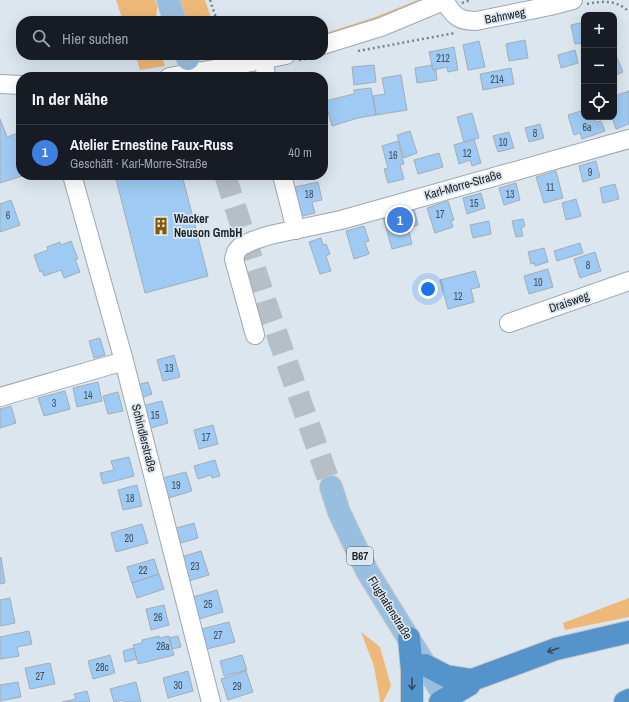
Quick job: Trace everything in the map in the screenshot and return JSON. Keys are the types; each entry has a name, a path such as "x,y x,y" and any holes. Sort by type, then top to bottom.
{"highway":[{"path":"425,665 446,676 472,680 556,649 629,632"},
{"path":"408,638 412,671 412,702"},
{"path":"445,701 469,685 472,680"},
{"path":"625,702 629,700"}],"main road":[{"path":"168,0 173,16"},
{"name":"Flughafenstraße","path":"331,487 340,512 367,571 425,665 445,701"}],"street":[{"name":"Bahnweg","path":"445,0 456,17 468,21 476,21 577,3"},
{"path":"328,49 445,0"},
{"path":"222,72 265,68 287,60"},
{"path":"0,84 16,85"},
{"name":"Karl-Morre-Straße","path":"255,335 234,259 240,246 270,235 341,220 629,139"},
{"name":"Schindlerstraße","path":"73,180 124,361 211,702"},
{"path":"283,180 296,230"},
{"name":"Draisweg","path":"509,323 629,281"},
{"path":"0,397 124,361"}],"path":[{"path":"210,0 215,16"},
{"path":"577,3 610,0 621,4 626,8 626,13"},
{"path":"358,51 462,32"}],"shaded area":[{"path":"116,0 155,0 157,6 156,16 121,16"},
{"path":"179,0 205,0 210,16 184,16"},
{"path":"418,0 428,0 394,14 328,36 328,32 375,17"},
{"path":"137,60 163,60 165,66 140,70"},
{"path":"629,598 629,617 565,630 563,623"},
{"path":"361,632 380,647 391,686 383,702 379,702 380,700 374,666"}],"building":[{"path":"581,23 581,43 575,44 571,25"},
{"path":"525,40 528,58 509,61 506,44"},
{"path":"479,41 485,67 468,70 463,45"},
{"path":"454,47 458,70 448,72 447,67 433,70 429,52"},
{"path":"575,50 578,63 561,68 558,55"},
{"path":"617,58 623,72 617,75"},
{"path":"374,65 376,82 354,85 352,67"},
{"path":"432,65 433,70 436,70 437,80 417,83 415,68"},
{"path":"511,68 514,84 483,90 480,74"},
{"path":"401,75 407,110 376,115 373,96 385,94 382,78"},
{"path":"371,88 376,115 358,118 332,126 328,112 328,100 354,94 354,90"},
{"path":"629,91 629,124 616,129 613,120 617,120 617,95"},
{"path":"581,111 581,120 595,120 596,122 601,121 605,131 582,139 580,133 574,135 568,115"},
{"path":"472,113 479,138 464,142 457,117"},
{"path":"0,119 7,137 16,134 16,178 0,183"},
{"path":"540,124 544,138 529,142 525,128"},
{"path":"410,131 417,153 404,158 397,135"},
{"path":"509,132 514,148 498,152 493,136"},
{"path":"474,139 481,163 472,166 470,160 459,164 454,145"},
{"path":"398,141 404,164 400,165 404,179 388,183 384,169 388,168 382,146"},
{"path":"439,153 443,167 418,174 414,160"},
{"path":"596,161 600,177 583,182 579,166"},
{"path":"556,171 563,198 544,203 536,177"},
{"name":"Wacker Neuson GmbH","path":"116,180 183,180 208,276 145,293"},
{"path":"318,182 322,200 312,202 315,213 302,216 295,187"},
{"path":"516,183 520,200 504,205 499,188"},
{"path":"615,184 619,199 603,203 600,188"},
{"path":"481,193 485,208 467,214 463,198"},
{"path":"576,199 581,216 566,220 562,203"},
{"path":"11,200 20,225 0,232 0,204"},
{"path":"448,201 454,220 451,221 453,227 435,233 427,208"},
{"path":"414,209 418,225 408,228 412,244 392,249 383,217"},
{"path":"523,219 525,226 521,228 523,236 516,237 512,221"},
{"path":"489,221 491,234 473,238 470,225"},
{"path":"364,226 369,241 365,242 369,254 354,259 346,231"},
{"path":"321,238 323,245 326,244 330,254 326,256 331,271 320,274 309,242"},
{"path":"71,241 78,259 75,259 80,272 64,278 61,270 44,276 42,271 40,272 34,255 48,250 47,247 60,242 61,245"},
{"path":"580,243 583,253 557,261 554,251"},
{"path":"544,248 548,262 535,266 535,263 531,264 528,252"},
{"path":"595,252 601,271 580,278 574,259"},
{"path":"548,269 553,287 529,294 524,276"},
{"path":"475,271 480,287 471,289 474,302 448,309 440,280"},
{"path":"100,338 105,355 94,358 89,341"},
{"path":"174,355 180,377 163,381 157,360"},
{"path":"98,382 102,401 77,407 73,388"},
{"path":"148,382 152,394 138,399 134,386"},
{"path":"65,391 70,409 44,416 38,398"},
{"path":"118,392 123,411 108,414 103,396"},
{"path":"162,401 168,423 148,429 142,406"},
{"path":"11,406 16,423 0,428 0,409"},
{"path":"213,425 218,444 199,449 194,430"},
{"path":"129,457 134,476 103,484 100,473 114,470 111,461"},
{"path":"215,460 220,476 212,478 211,475 198,479 194,466"},
{"path":"186,472 192,491 165,499 159,479"},
{"path":"137,485 142,506 123,510 118,490"},
{"path":"194,523 198,538 178,544 173,529"},
{"path":"142,524 148,543 116,552 111,533"},
{"path":"201,551 209,575 188,581 181,557"},
{"path":"1,557 5,583 0,584 0,558"},
{"path":"154,559 159,574 132,583 127,567"},
{"path":"159,574 164,589 137,598 132,583"},
{"path":"217,590 223,612 199,619 193,597"},
{"path":"10,598 15,623 0,626 0,600"},
{"path":"164,605 169,625 151,630 146,609"},
{"path":"229,622 235,642 207,649 202,629"},
{"path":"29,631 32,644 17,647 19,656 0,659 0,637"},
{"path":"159,636 159,638 169,636 174,655 138,664 133,645 142,643 142,640"},
{"path":"178,636 181,647 172,649 169,638"},
{"path":"134,648 137,659 125,662 123,651"},
{"path":"110,655 115,673 93,679 88,661"},
{"path":"242,655 247,670 224,676 220,661"},
{"path":"50,663 55,684 30,689 25,668"},
{"path":"188,671 193,691 168,698 163,678"},
{"path":"246,671 253,692 228,700 221,679"},
{"path":"18,682 21,697 0,701 0,685"},
{"path":"136,682 141,702 124,702 123,700 114,702 110,689"},
{"path":"87,691 90,702 62,702 76,699 74,694"}],"tunnel":[{"path":"227,180 267,306 331,487"}],"place":[{"name":"Atelier Ernestine Faux-Russ","path":"400,220"},
{"name":"Wacker Neuson GmbH","path":"161,226"}]}
